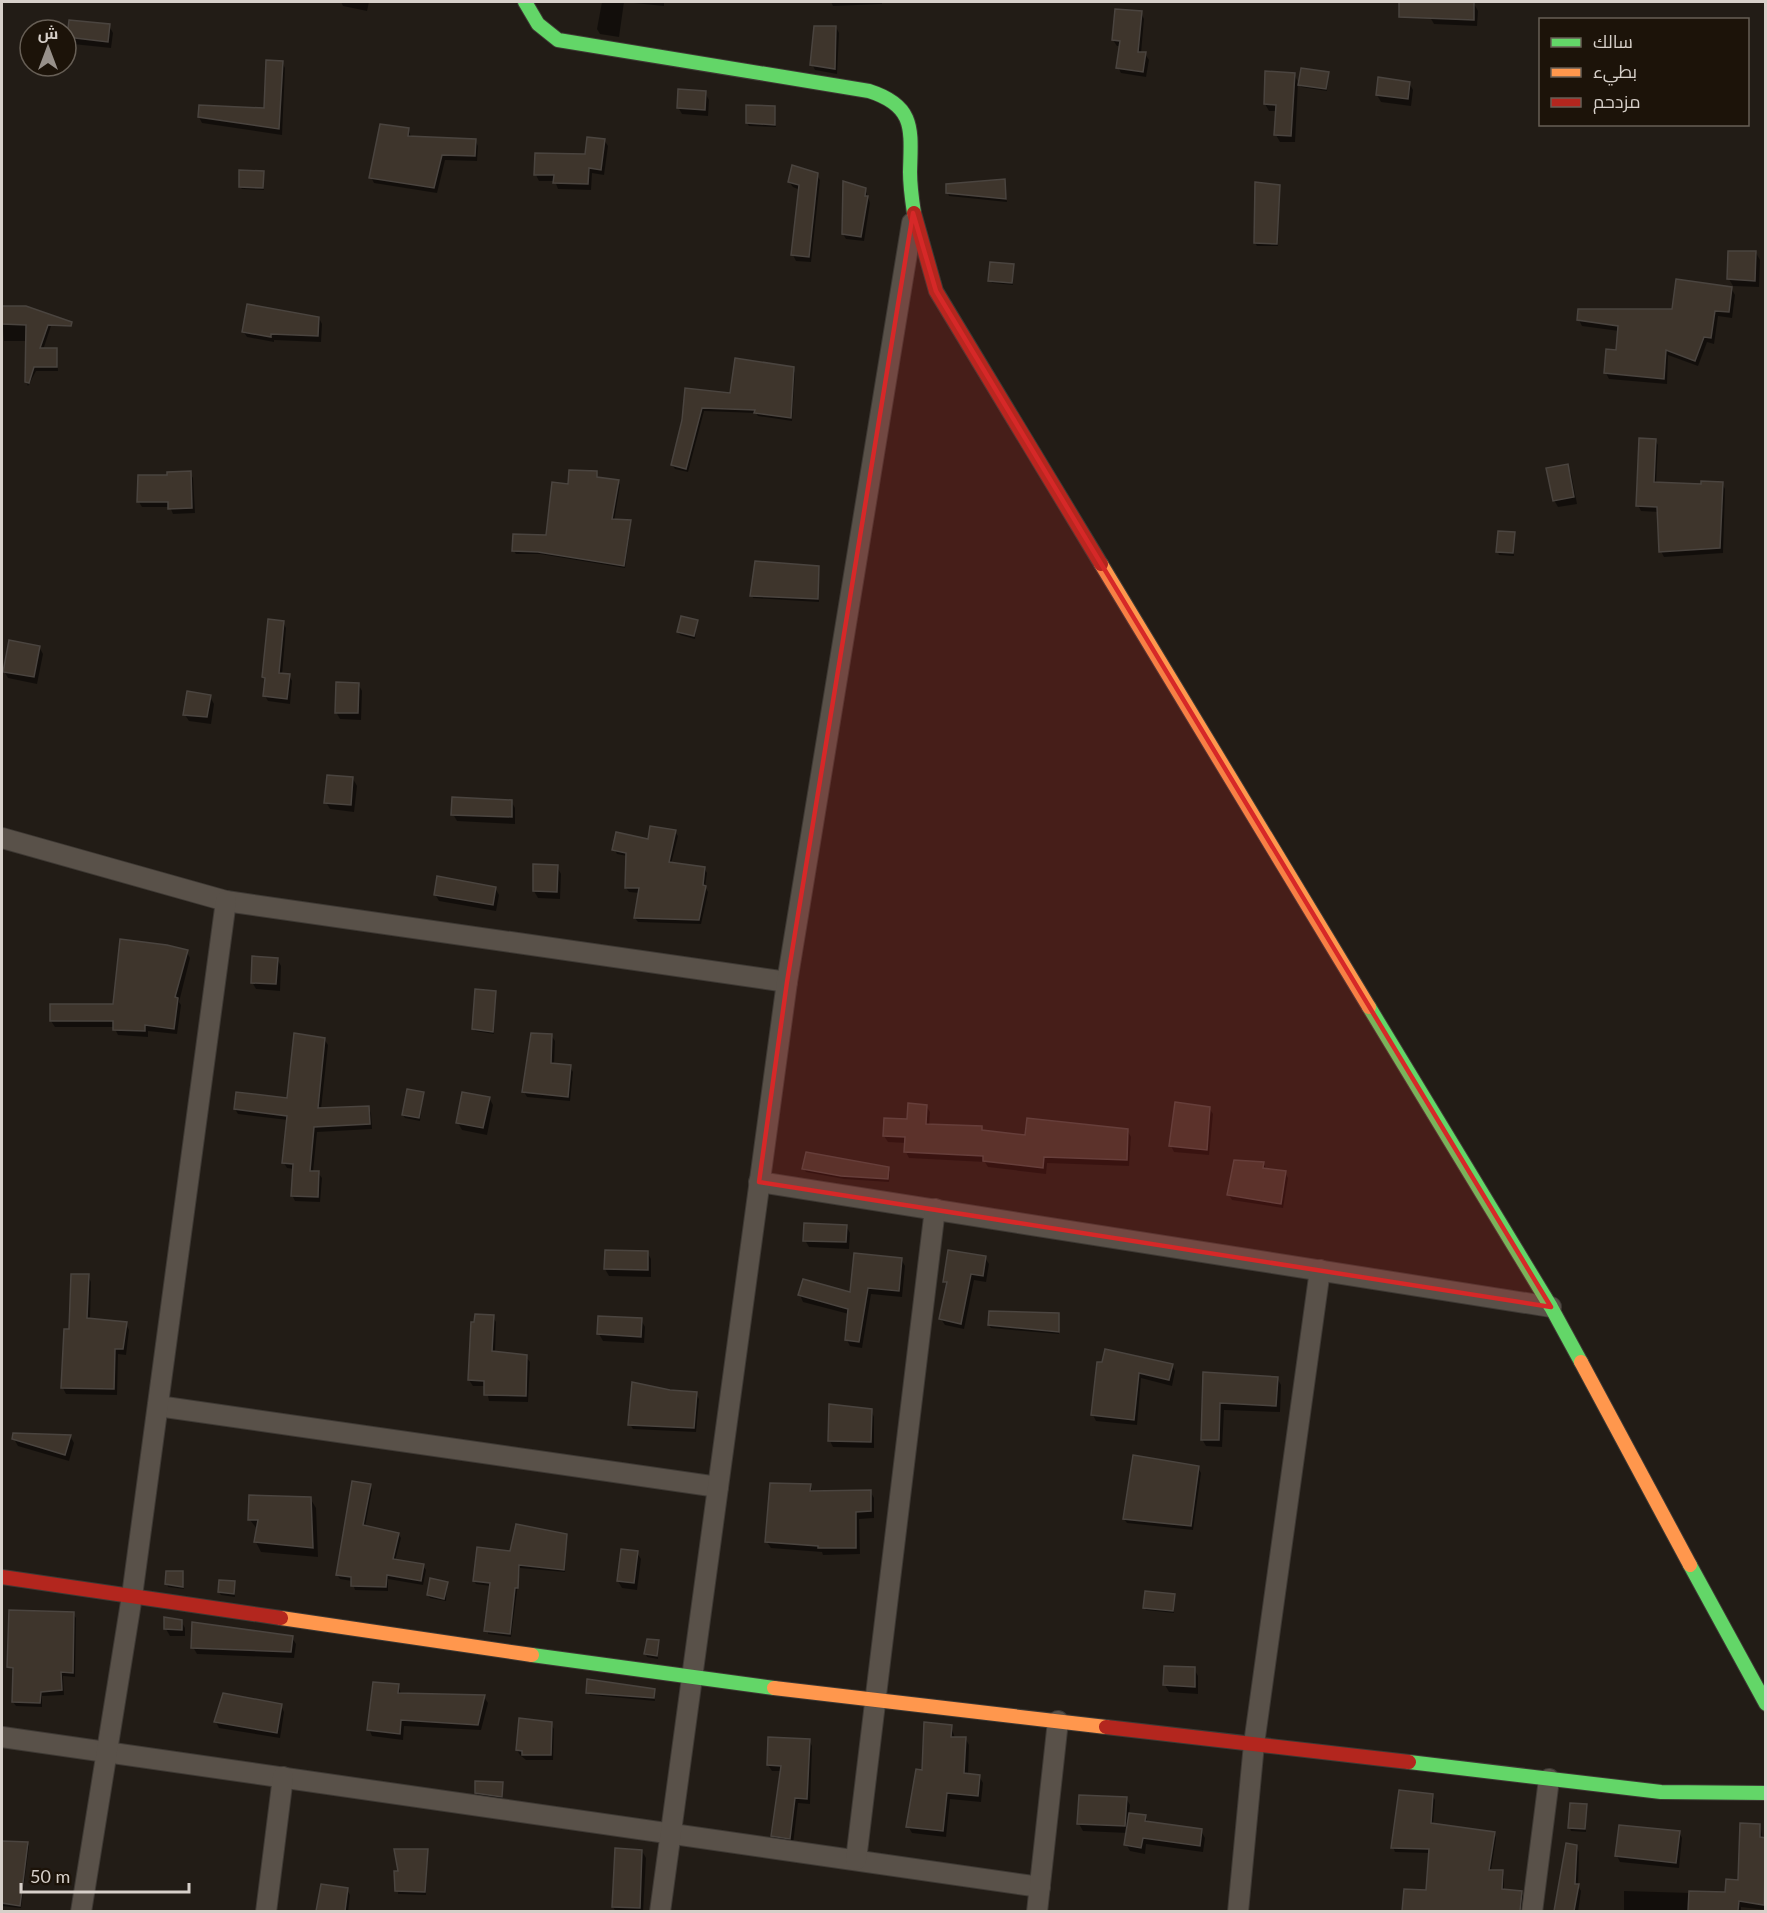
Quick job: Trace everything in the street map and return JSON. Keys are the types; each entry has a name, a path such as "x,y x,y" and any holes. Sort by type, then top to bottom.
{"street":[{"path":"525,2 534,20 544,32 558,40 869,91 892,100 904,113 911,129 913,213 787,982 660,1911"},
{"path":"913,213 922,253 936,291 1551,1307 1766,1704"},
{"path":"2,838 226,901 787,982"},
{"path":"81,1911 132,1596 226,901"},
{"path":"759,1182 1551,1307"},
{"path":"856,1860 935,1209"},
{"path":"1239,1911 1254,1744 1320,1270"},
{"path":"158,1406 718,1487"},
{"path":"2,1577 692,1678 1661,1792 1766,1792"},
{"path":"1037,1911 1058,1721"},
{"path":"2,1737 1040,1887"},
{"path":"266,1911 283,1777"},
{"path":"1532,1911 1549,1779"}],"highlighted area":[{"path":"913,213 936,291 1551,1307 759,1182 787,982"}],"building":[{"path":"1399,2 1474,2 1474,20 1399,17"},
{"path":"1115,9 1142,11 1138,52 1146,52 1143,72 1116,68 1120,41 1112,40"},
{"path":"78,21 110,24 108,42 78,38"},
{"path":"814,26 836,26 835,69 810,65"},
{"path":"266,60 283,61 279,129 198,117 199,105 264,108"},
{"path":"1301,68 1329,72 1326,89 1298,85"},
{"path":"1265,71 1295,73 1291,136 1274,135 1276,105 1264,104"},
{"path":"1378,77 1410,82 1408,99 1376,95"},
{"path":"678,89 706,91 705,110 677,108"},
{"path":"746,105 775,106 775,125 746,123"},
{"path":"380,124 409,128 408,136 476,139 475,156 442,155 434,188 369,178"},
{"path":"587,137 605,139 601,170 589,168 588,184 553,183 554,175 534,175 535,153 585,154"},
{"path":"792,165 818,173 809,257 791,255 799,185 788,182"},
{"path":"239,170 264,171 263,188 239,187"},
{"path":"1005,179 1006,199 946,193 946,184"},
{"path":"843,181 866,188 865,196 868,196 861,237 842,234"},
{"path":"1255,182 1280,185 1277,244 1254,243"},
{"path":"1728,251 1756,251 1755,281 1727,279"},
{"path":"990,262 1014,264 1012,283 988,281"},
{"path":"1676,279 1732,287 1729,312 1715,311 1711,338 1704,337 1695,361 1666,350 1664,379 1604,373 1606,349 1616,350 1618,326 1577,320 1578,309 1672,309"},
{"path":"247,304 319,317 318,336 271,334 271,337 242,332"},
{"path":"2,306 26,306 72,322 71,326 48,325 40,348 57,348 57,367 34,367 29,383 25,382 26,325 2,324"},
{"path":"735,358 794,367 791,418 754,413 755,410 702,408 686,469 671,465 682,420 685,388 730,393"},
{"path":"1639,438 1656,439 1654,482 1701,484 1701,481 1723,482 1720,548 1659,552 1657,507 1636,506"},
{"path":"1568,464 1574,497 1553,501 1546,468"},
{"path":"569,470 597,471 597,477 619,480 612,519 631,520 624,566 538,552 512,551 513,534 546,535 552,482 568,484"},
{"path":"191,471 192,508 168,509 168,502 137,502 138,475 167,475 167,472"},
{"path":"1498,531 1515,532 1513,553 1496,552"},
{"path":"755,561 819,566 818,599 750,596"},
{"path":"681,616 698,620 694,636 677,632"},
{"path":"268,619 284,621 279,673 290,674 287,699 263,696 265,678 262,677"},
{"path":"9,640 40,646 34,677 3,672"},
{"path":"336,682 359,683 358,713 335,713"},
{"path":"187,691 211,695 207,717 183,715"},
{"path":"327,775 353,777 351,805 324,803"},
{"path":"452,797 512,800 512,817 451,815"},
{"path":"650,826 676,830 669,862 705,867 703,885 706,886 699,920 634,918 639,888 625,888 626,853 612,850 616,832 648,839"},
{"path":"533,864 558,865 557,892 533,891"},
{"path":"437,876 496,887 493,905 434,895"},
{"path":"120,939 188,950 175,997 178,998 174,1029 145,1025 145,1031 113,1030 113,1021 50,1021 50,1004 113,1004"},
{"path":"252,956 278,958 276,984 251,983"},
{"path":"475,989 496,991 493,1032 472,1029"},
{"path":"294,1033 325,1038 318,1108 369,1106 370,1124 314,1127 310,1171 319,1171 318,1197 291,1196 293,1164 282,1163 287,1116 234,1109 236,1092 287,1098"},
{"path":"531,1033 552,1034 551,1063 571,1065 568,1097 522,1092"},
{"path":"407,1089 424,1092 419,1118 402,1115"},
{"path":"462,1092 490,1097 483,1128 456,1123"},
{"path":"1175,1102 1210,1107 1207,1150 1169,1146"},
{"path":"908,1103 927,1105 926,1124 982,1126 982,1130 1025,1135 1027,1118 1128,1129 1127,1160 1044,1157 1043,1168 983,1161 983,1156 904,1152 905,1137 883,1136 884,1118 907,1119"},
{"path":"806,1152 889,1167 888,1179 841,1176 802,1169"},
{"path":"1234,1160 1264,1162 1263,1168 1286,1171 1281,1204 1227,1195"},
{"path":"804,1223 847,1225 846,1242 803,1241"},
{"path":"605,1250 648,1251 648,1270 604,1269"},
{"path":"948,1250 986,1256 983,1276 971,1274 961,1324 939,1319 947,1282 943,1282"},
{"path":"854,1253 902,1258 899,1291 868,1288 859,1342 845,1340 848,1309 798,1295 803,1279 850,1292"},
{"path":"71,1274 89,1274 87,1318 127,1322 123,1349 115,1349 114,1389 61,1388 64,1329 69,1329"},
{"path":"989,1311 1059,1313 1059,1332 988,1325"},
{"path":"475,1314 494,1315 492,1351 527,1355 526,1396 484,1395 484,1381 468,1380 471,1322 474,1322"},
{"path":"598,1316 642,1318 641,1337 597,1334"},
{"path":"1105,1349 1173,1364 1169,1380 1139,1373 1134,1420 1091,1415 1097,1362 1102,1362"},
{"path":"1203,1372 1278,1377 1276,1406 1220,1403 1219,1440 1201,1440"},
{"path":"632,1382 670,1390 697,1392 694,1428 628,1425"},
{"path":"829,1404 872,1409 871,1442 828,1441"},
{"path":"13,1433 71,1435 65,1455 12,1439"},
{"path":"1133,1455 1199,1466 1191,1526 1123,1519"},
{"path":"352,1481 371,1484 363,1525 399,1533 393,1559 424,1564 421,1581 387,1575 386,1587 351,1586 351,1577 336,1575"},
{"path":"770,1483 811,1484 810,1491 871,1490 871,1511 856,1512 856,1548 818,1548 818,1546 765,1542"},
{"path":"249,1495 311,1497 313,1548 254,1542 258,1520 248,1520"},
{"path":"516,1524 567,1534 564,1570 519,1565 518,1588 515,1588 510,1634 484,1631 490,1583 473,1581 477,1547 510,1551"},
{"path":"621,1549 638,1551 634,1583 617,1581"},
{"path":"166,1571 183,1571 183,1587 165,1584"},
{"path":"430,1578 448,1582 444,1599 427,1595"},
{"path":"219,1580 235,1581 234,1594 218,1592"},
{"path":"1145,1591 1175,1594 1173,1611 1143,1608"},
{"path":"9,1610 74,1612 73,1673 61,1672 62,1690 41,1692 40,1703 12,1702 13,1668 7,1667"},
{"path":"164,1617 182,1620 182,1630 164,1629"},
{"path":"192,1622 293,1636 291,1652 191,1648"},
{"path":"647,1639 659,1640 657,1656 644,1654"},
{"path":"1164,1666 1195,1667 1195,1687 1163,1685"},
{"path":"587,1679 655,1689 654,1698 586,1693"},
{"path":"373,1682 399,1684 398,1693 485,1695 478,1725 401,1720 400,1734 367,1730"},
{"path":"223,1693 282,1704 277,1733 214,1722"},
{"path":"519,1718 552,1722 551,1755 522,1755 522,1751 516,1750"},
{"path":"924,1722 952,1725 951,1737 966,1737 964,1773 980,1775 978,1796 947,1793 943,1831 906,1827 916,1769 922,1770"},
{"path":"768,1737 810,1739 807,1799 795,1798 790,1839 771,1836 781,1766 767,1765"},
{"path":"475,1781 503,1782 502,1797 475,1793"},
{"path":"1399,1790 1433,1794 1431,1823 1495,1832 1489,1870 1503,1870 1502,1889 1522,1891 1520,1911 1402,1911 1404,1889 1426,1890 1429,1849 1391,1848"},
{"path":"1079,1795 1127,1797 1125,1826 1077,1824"},
{"path":"1570,1803 1587,1804 1585,1829 1568,1828"},
{"path":"1129,1813 1146,1815 1145,1821 1202,1829 1200,1846 1143,1838 1141,1848 1124,1845"},
{"path":"1740,1823 1760,1824 1760,1837 1766,1838 1764,1905 1739,1901 1738,1911 1688,1911 1689,1891 1725,1892 1726,1879 1738,1880"},
{"path":"1619,1825 1680,1831 1676,1863 1615,1856"},
{"path":"2,1841 28,1842 20,1906 2,1903"},
{"path":"1566,1843 1577,1845 1575,1884 1579,1884 1574,1911 1554,1911"},
{"path":"615,1848 642,1850 640,1908 612,1907"},
{"path":"394,1849 428,1849 425,1892 395,1891 394,1871 398,1871"},
{"path":"321,1884 348,1888 345,1911 316,1911"}],"traffic: fast":[{"path":"525,2 538,24 558,40 869,91 884,97 895,104 908,121 911,144 910,182 914,213"},
{"path":"1369,1007 1551,1307 1581,1362"},
{"path":"1690,1565 1766,1704"},
{"path":"532,1655 774,1688"},
{"path":"1409,1762 1661,1792 1766,1793"}],"traffic: slow":[{"path":"1101,564 1369,1007"},
{"path":"1581,1362 1690,1565"},
{"path":"281,1618 532,1655"},
{"path":"774,1688 1106,1727"}],"traffic: jam":[{"path":"914,213 936,291 1101,564"},
{"path":"2,1577 281,1618"},
{"path":"1106,1727 1409,1762"}]}
